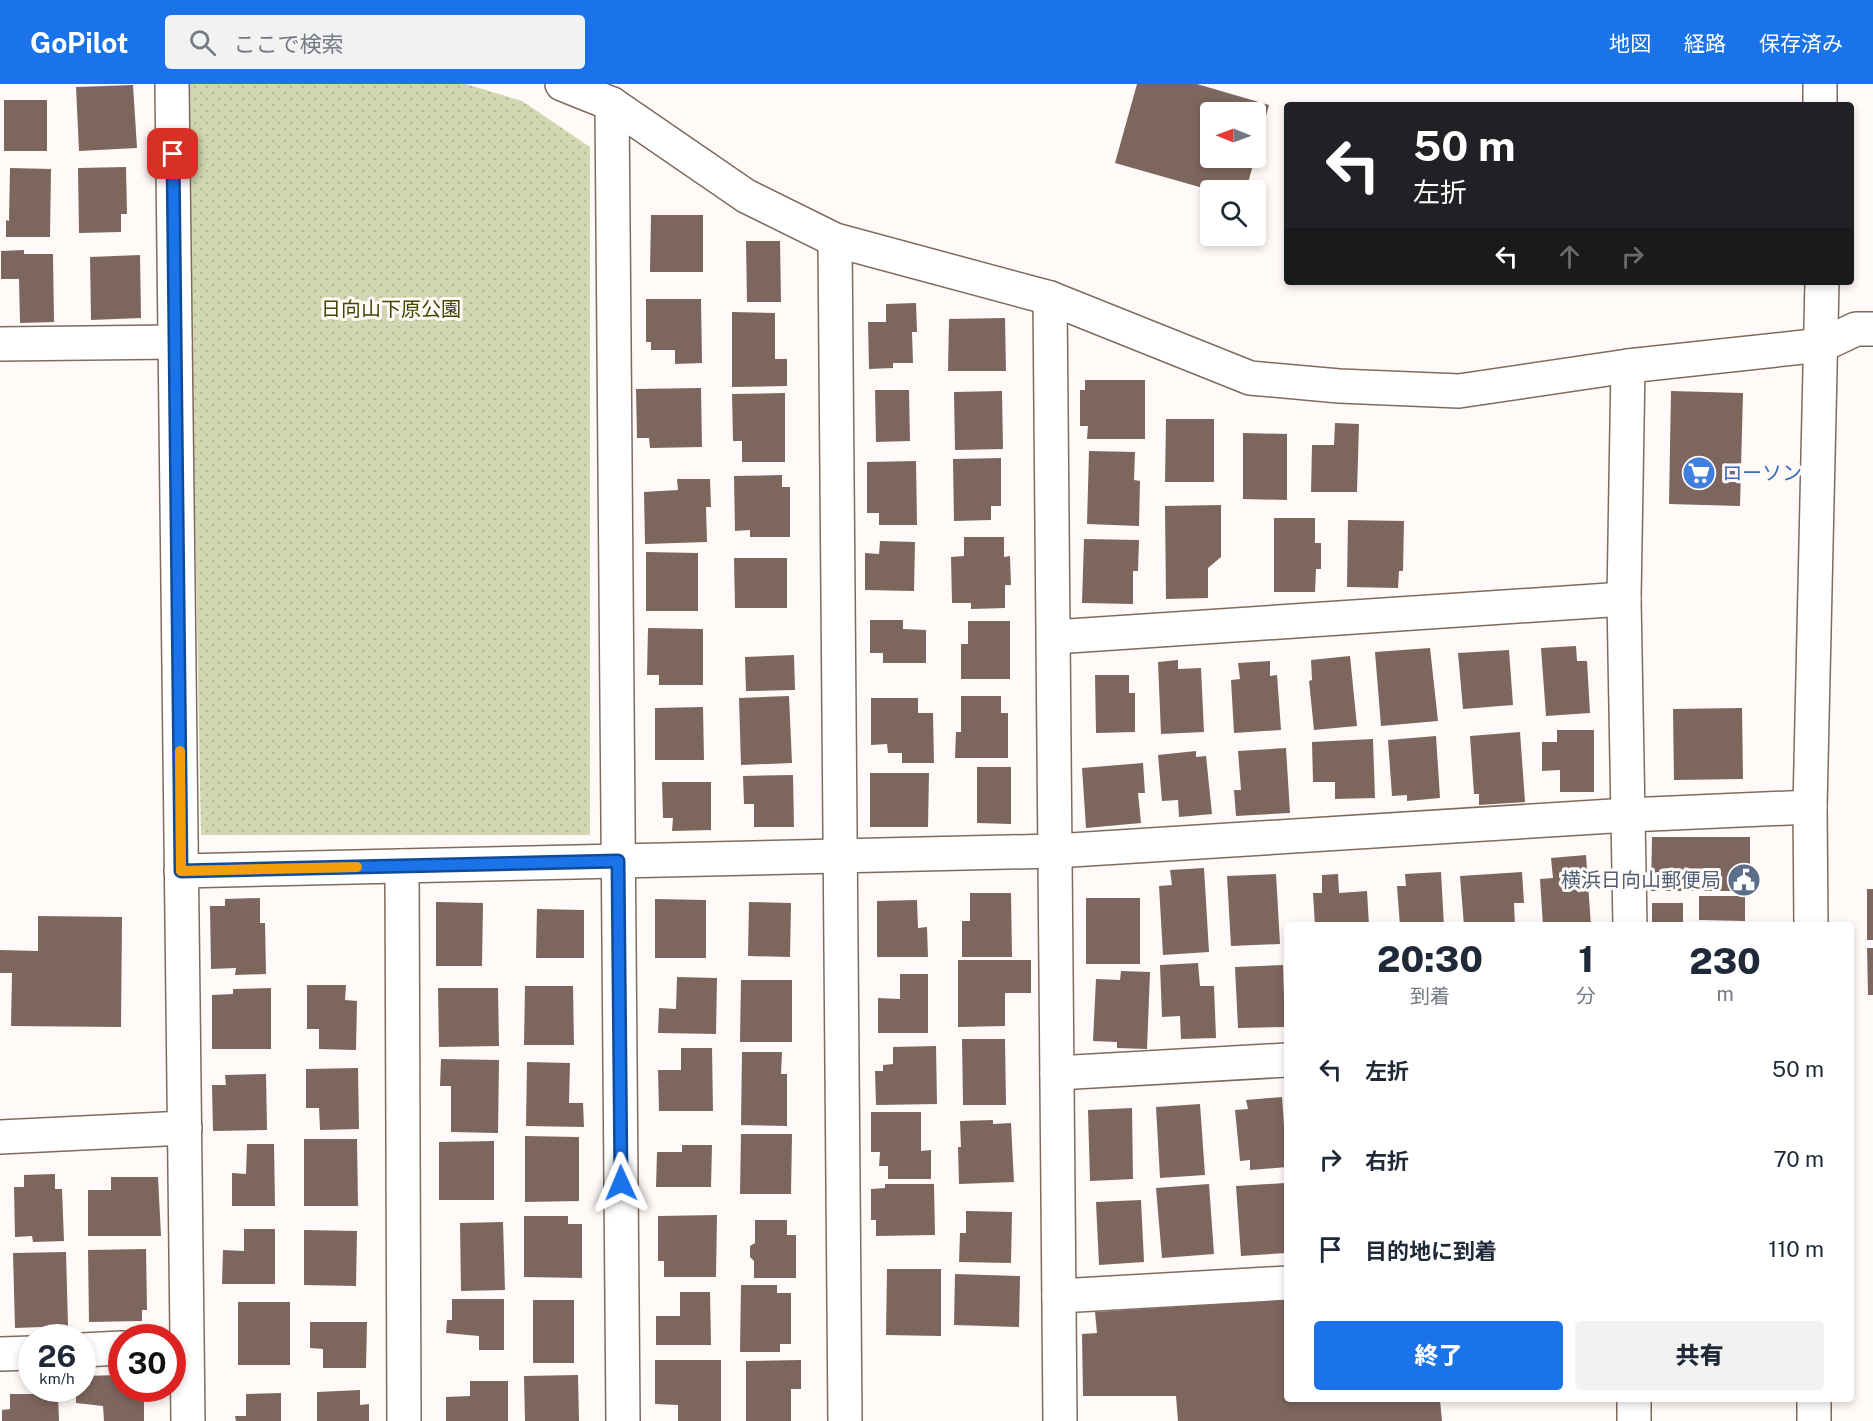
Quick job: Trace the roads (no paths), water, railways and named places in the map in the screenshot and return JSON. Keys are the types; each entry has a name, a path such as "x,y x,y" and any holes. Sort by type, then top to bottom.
{"street":[{"path":"172,84 185,1128 180,1324"},
{"path":"562,84 612,104 746,196 836,240 1050,298 1250,378 1339,386 1459,391 1628,366 1822,345 1856,329 1873,329"},
{"path":"1820,84 1820,102"},
{"path":"612,104 623,1421"},
{"path":"836,240 845,1421"},
{"path":"1811,922 1810,807 1822,285"},
{"path":"1050,298 1060,1421"},
{"path":"0,344 175,342"},
{"path":"1628,366 1624,599 1629,922"},
{"path":"1053,637 1624,599"},
{"path":"181,871 1055,851 1628,815 1810,807"},
{"path":"402,866 404,1421"},
{"path":"1057,1073 1284,1060"},
{"path":"0,1137 185,1128"},
{"path":"1059,1296 1284,1283"},
{"path":"0,1354 18,1353"},
{"path":"186,1402 188,1421"},
{"path":"1634,1402 1634,1421"},
{"path":"1814,1402 1814,1421"}],"place":[{"name":"ローソン","path":"1699,473"},
{"name":"横浜日向山郵便局","path":"1744,880"}],"park label":[{"name":"日向山下原公園","path":"391,309"}]}
